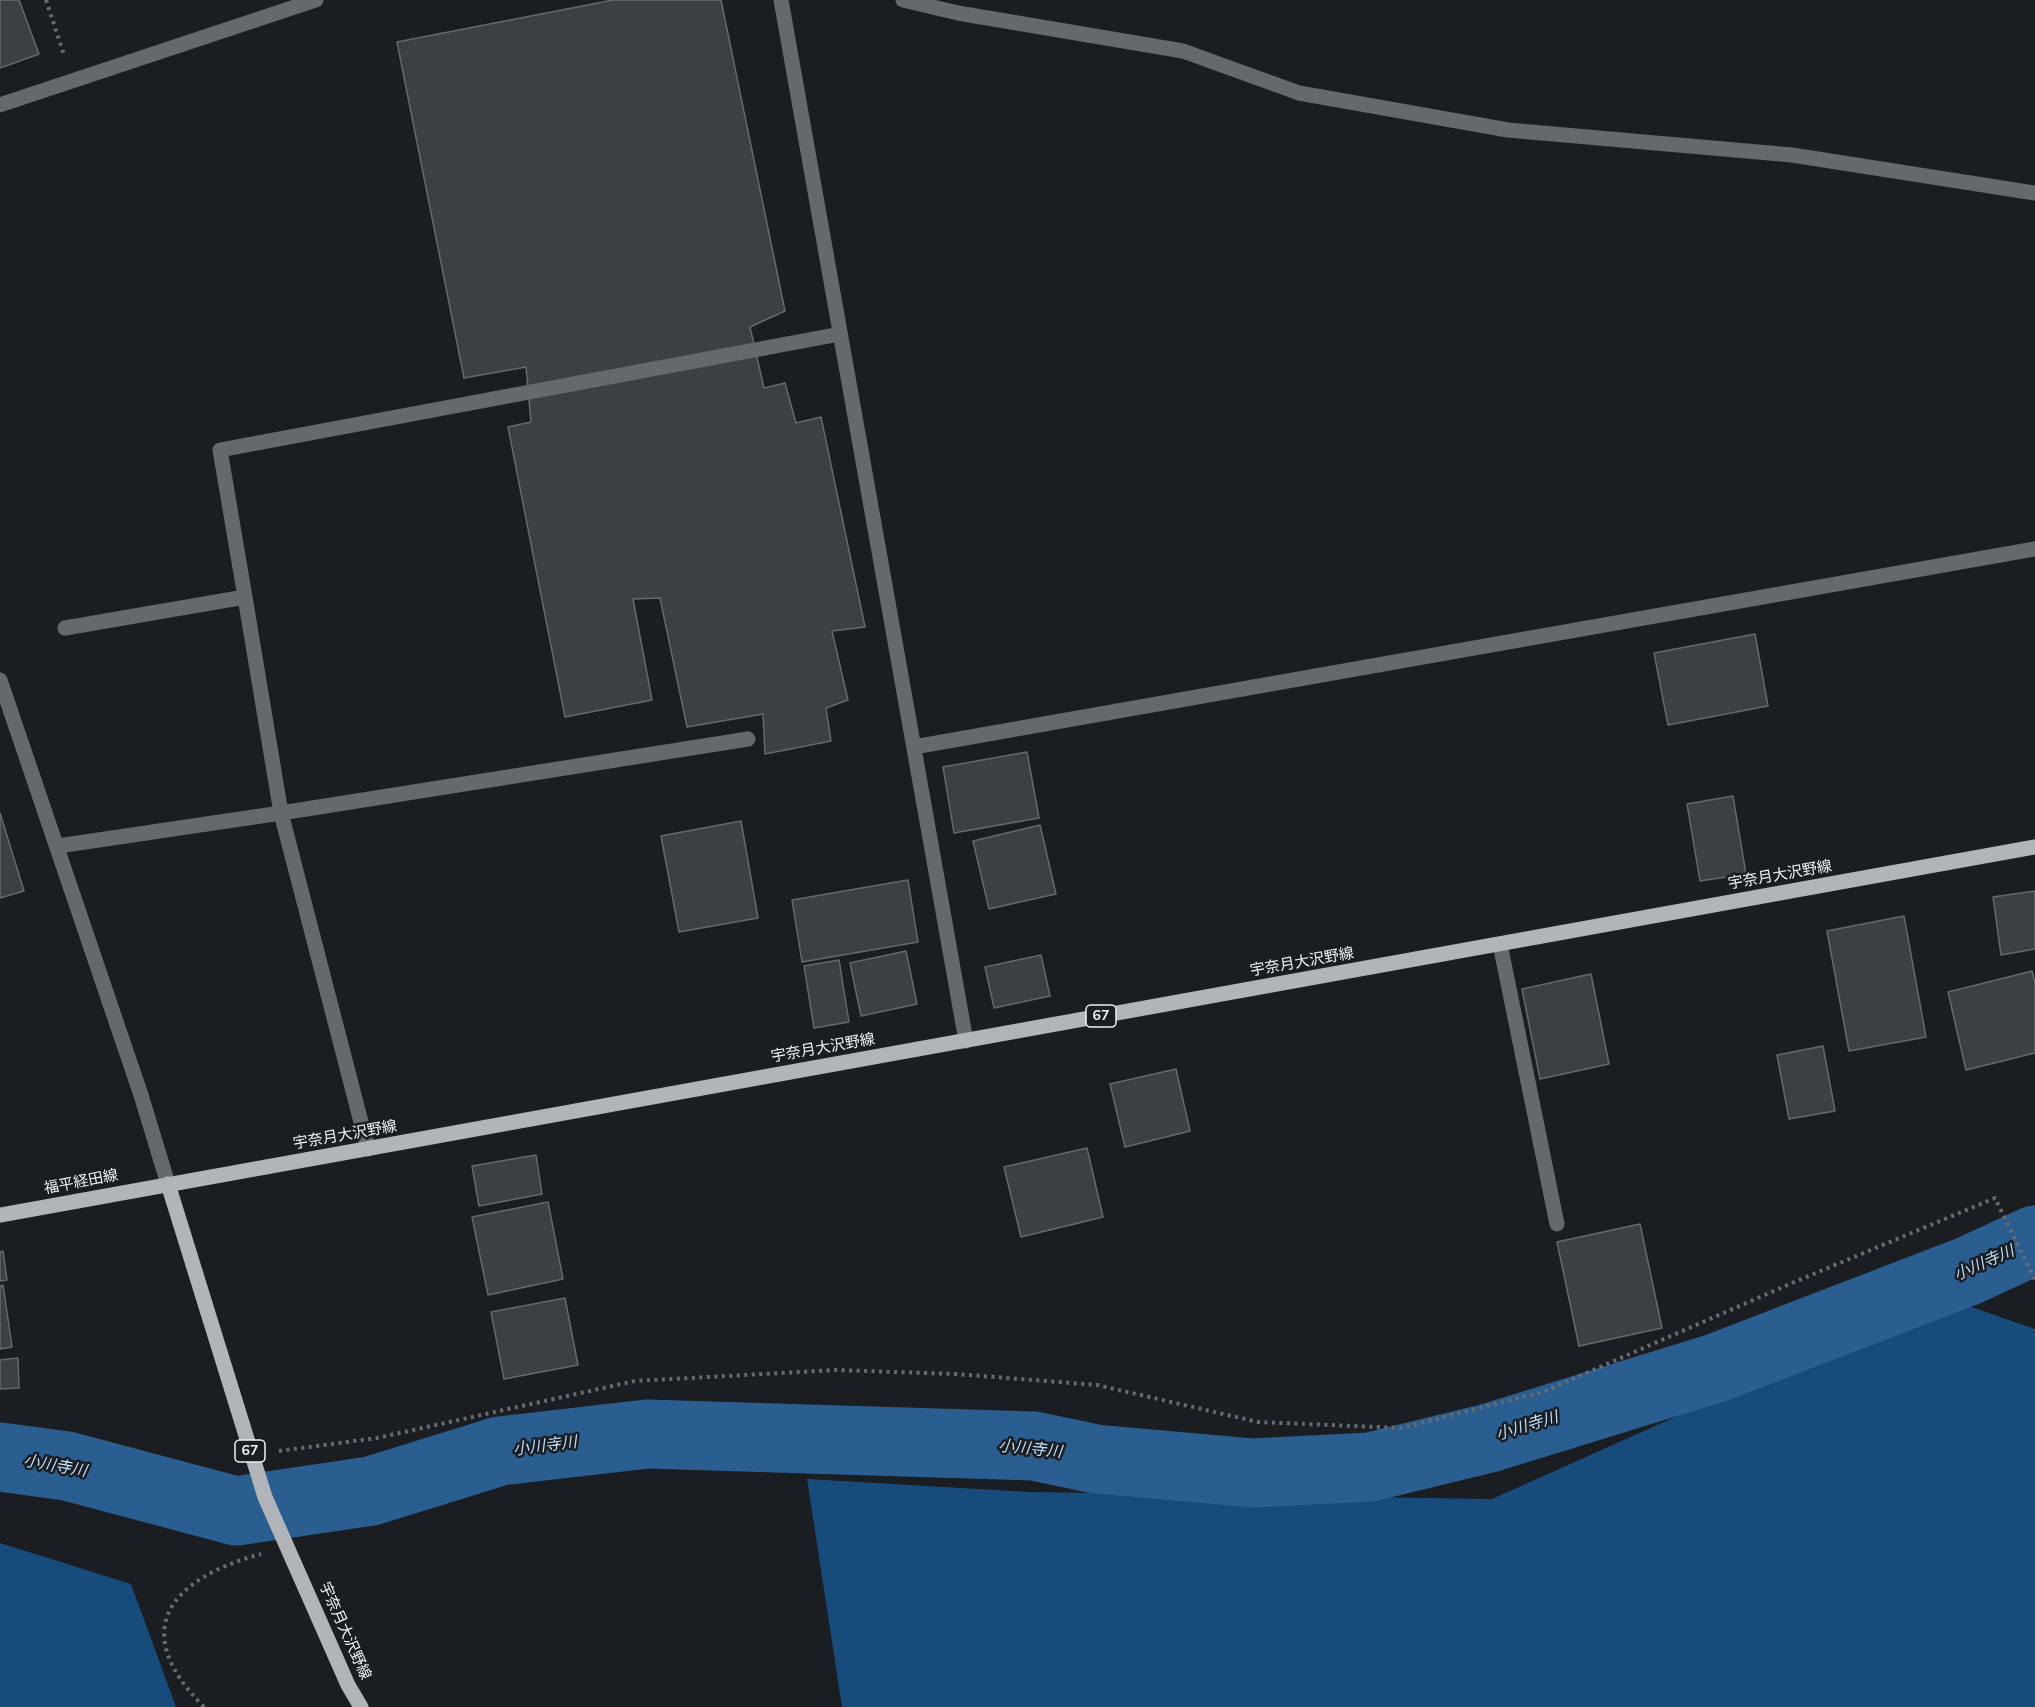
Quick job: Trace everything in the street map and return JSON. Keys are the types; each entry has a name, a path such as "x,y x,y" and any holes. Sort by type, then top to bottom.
{"main road":[{"name":"宇奈月大沢野線","path":"361,1707 348,1685 265,1497 168,1184 2035,847"},
{"name":"福平経田線","path":"0,1215 168,1184"}],"street":[{"path":"0,105 316,0"},
{"path":"781,0 966,1041"},
{"path":"903,0 958,13 1183,51 1299,93 1508,130 1792,155 2035,193"},
{"path":"369,1149 281,813 220,450 840,334"},
{"path":"914,747 2035,549"},
{"path":"65,628 245,597"},
{"path":"0,680 58,846 141,1095 168,1184"},
{"path":"58,846 748,739"},
{"path":"1500,944 1557,1224"}],"path":[{"path":"46,0 73,81"},
{"path":"251,1454 377,1438 635,1381 836,1370 956,1374 1097,1385 1258,1422 1401,1428 1543,1392 1792,1282 1995,1198 2035,1280"},
{"path":"204,1707 179,1681 163,1634 169,1608 194,1581 203,1576 230,1562 288,1546"}],"shaded area":[{"path":"1943,1297 2035,1329 2035,1707 842,1707 807,1479 1029,1492 1492,1499"},
{"path":"0,1543 131,1584 176,1707 0,1707"}],"building":[{"path":"0,0 19,0 39,54 0,68"},
{"path":"613,0 721,0 785,311 750,327 764,388 785,383 796,423 821,417 865,627 832,631 848,700 826,708 831,741 765,754 763,714 687,727 660,598 633,599 652,700 565,717 508,427 531,422 526,367 464,378 397,42"},
{"path":"1755,634 1768,706 1668,725 1654,653"},
{"path":"1027,752 1039,818 954,833 943,767"},
{"path":"1733,796 1746,874 1700,881 1687,804"},
{"path":"0,813 24,891 0,898"},
{"path":"741,821 758,918 679,932 661,836"},
{"path":"1040,825 1056,894 989,909 973,841"},
{"path":"908,880 918,942 802,962 792,900"},
{"path":"2035,891 2035,949 2001,955 1993,897"},
{"path":"1904,916 1926,1037 1849,1051 1827,931"},
{"path":"906,951 917,1004 861,1016 850,963"},
{"path":"1041,955 1050,996 994,1008 985,967"},
{"path":"839,960 849,1022 814,1028 804,966"},
{"path":"2032,971 2035,983 2035,1053 1966,1070 1948,992"},
{"path":"1591,974 1609,1064 1540,1079 1522,989"},
{"path":"1823,1046 1835,1111 1789,1119 1777,1055"},
{"path":"1176,1069 1190,1131 1125,1147 1110,1084"},
{"path":"1087,1148 1103,1217 1021,1237 1004,1167"},
{"path":"536,1155 542,1194 479,1206 472,1166"},
{"path":"548,1202 563,1279 488,1295 472,1217"},
{"path":"1640,1224 1662,1328 1579,1346 1557,1242"},
{"path":"3,1251 7,1280 0,1281 0,1252"},
{"path":"3,1285 12,1347 0,1349 0,1286"},
{"path":"565,1298 578,1365 504,1379 491,1312"},
{"path":"18,1358 19,1388 0,1389 0,1360"}],"waterway":[{"name":"小川寺川","path":"0,1457 67,1466 236,1511 371,1491 500,1451 647,1434 1034,1446 1096,1459 1253,1473 1370,1467 1489,1438 1716,1368 1968,1271 2035,1240"}]}
